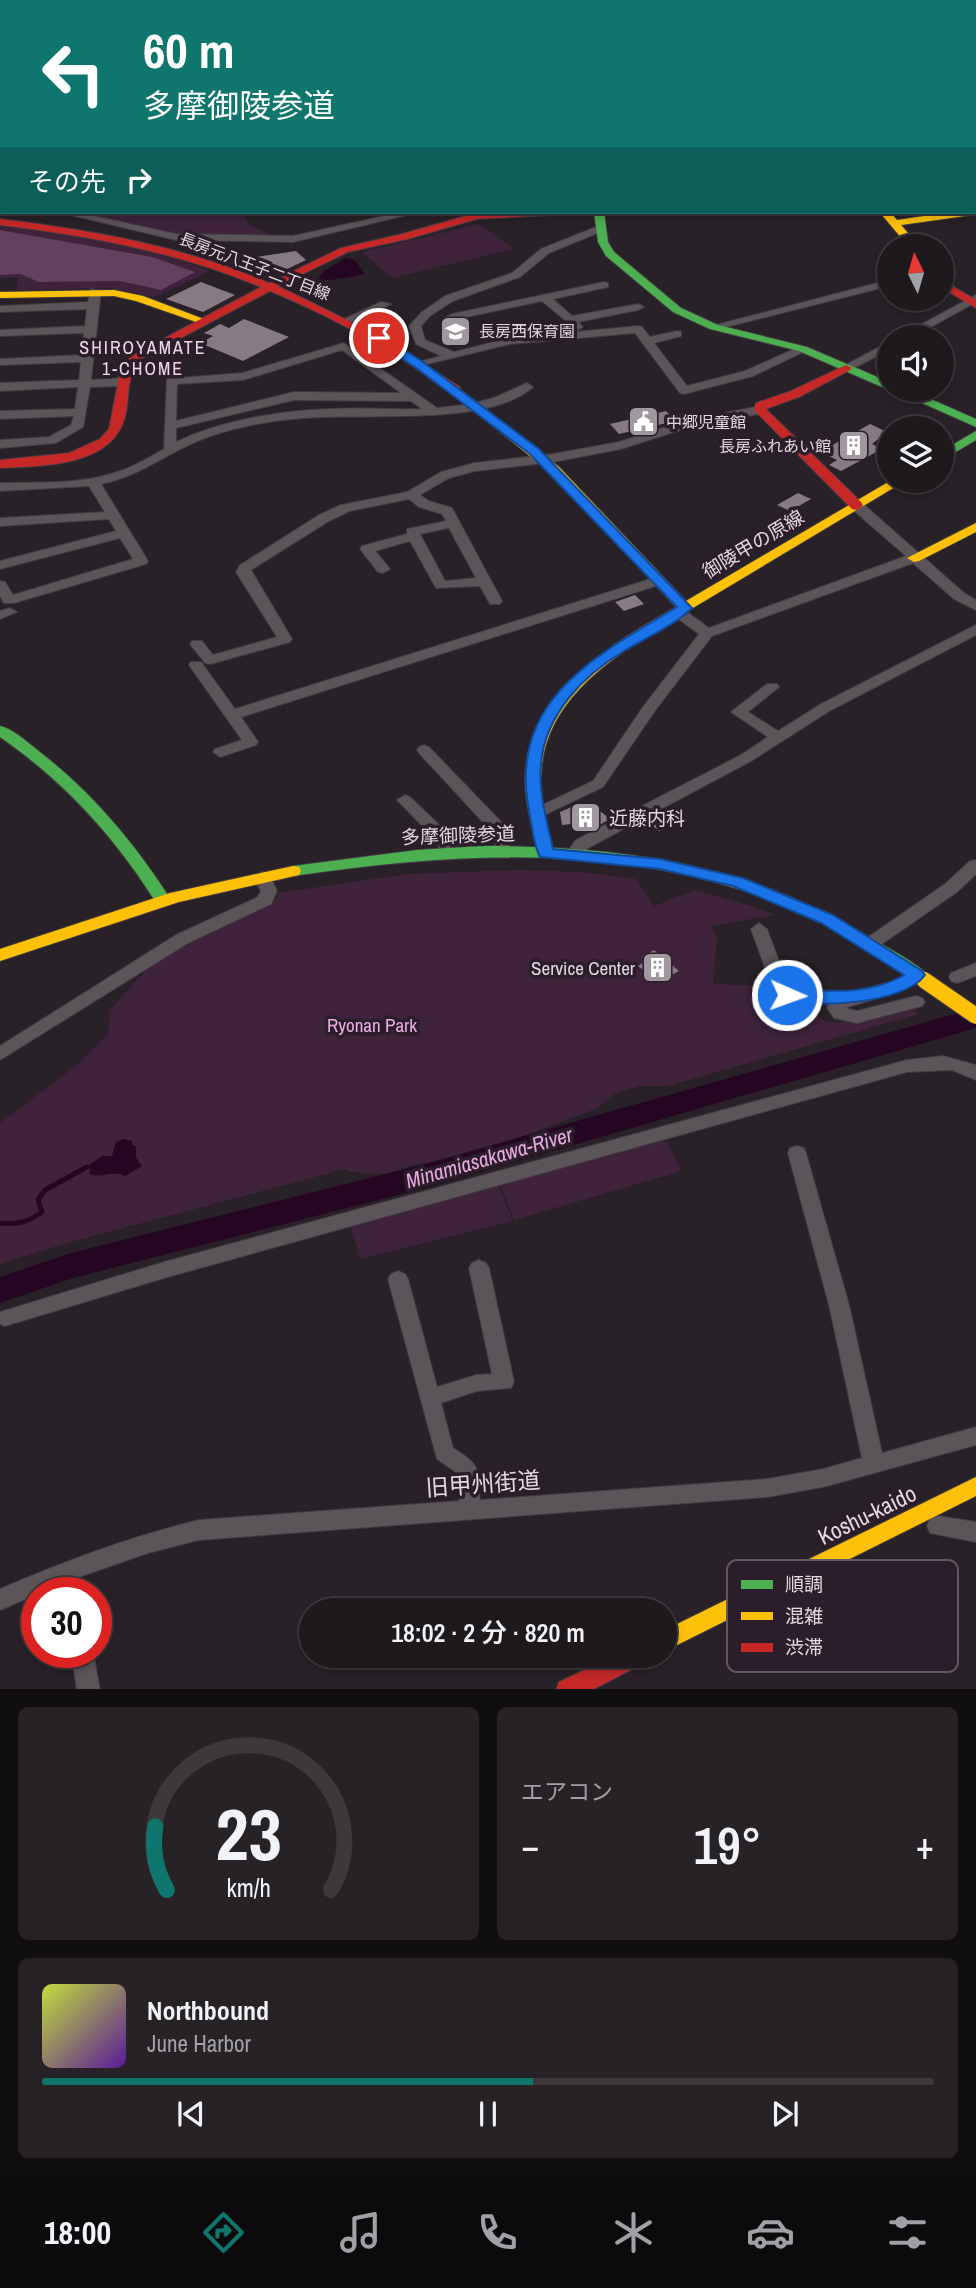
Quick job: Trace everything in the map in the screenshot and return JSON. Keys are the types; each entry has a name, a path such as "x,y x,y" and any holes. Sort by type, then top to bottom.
{"main road":[{"path":"0,464 64,458 103,443 114,434 120,422 123,382 128,364 135,358 345,250 404,237 476,216 513,214"},
{"path":"889,217 932,214"},
{"path":"889,217 904,234"},
{"path":"600,220 603,242 620,265 677,310 713,327 803,349 877,381"},
{"name":"長房元八王子二丁目線","path":"0,222 65,230 145,245 316,306 346,321 419,365 542,459 682,610"},
{"path":"954,290 974,302"},
{"path":"0,295 139,298 203,321"},
{"path":"846,368 795,394 760,407 760,410 857,506"},
{"path":"927,402 976,423"},
{"path":"954,449 976,435"},
{"name":"御陵甲の原線","path":"546,853 537,813 533,763 542,728 557,701 601,658 879,493"},
{"path":"914,558 976,527"},
{"path":"0,730 94,803 137,856 163,900"},
{"path":"502,853 530,841 541,832 578,852"},
{"name":"多摩御陵参道","path":"0,955 163,900 262,877 355,862 447,855 578,852 686,868 746,885 802,906 870,944 976,1016"},
{"name":"Koshu-kaido","path":"828,1560 976,1486"},
{"name":"Koshu-kaido","path":"677,1635 727,1610"},
{"path":"567,1689 611,1668"}],"street":[{"path":"72,214 176,237 293,239 406,214"},
{"path":"450,355 420,342 415,326 424,314 463,291 512,277 526,269 544,252 600,220"},
{"path":"452,317 604,285"},
{"path":"713,327 877,286"},
{"path":"544,297 584,334"},
{"path":"0,309 94,298 77,427 58,438 40,442 0,444"},
{"path":"928,325 974,302"},
{"path":"346,321 378,304"},
{"path":"569,320 638,307"},
{"path":"419,365 509,341 638,328 684,390 749,374 803,349"},
{"path":"0,333 91,329"},
{"path":"649,341 677,334"},
{"path":"170,450 171,381 243,376 344,346 436,413"},
{"path":"846,368 877,351"},
{"path":"0,362 88,358"},
{"path":"0,387 123,382"},
{"path":"0,487 93,482 124,474 191,439 292,416 436,413 474,405 527,387"},
{"path":"170,426 294,396 340,394 413,397"},
{"path":"197,644 210,660 285,639 243,572 245,568 324,518 346,508 411,495 445,475 474,467 621,446 688,424 760,410"},
{"path":"0,415 81,412"},
{"path":"0,585 9,600 141,561 93,482"},
{"path":"411,495 424,504 447,511 495,601"},
{"path":"857,506 959,596 976,606"},
{"path":"0,522 114,514"},
{"path":"383,569 367,550 410,530 453,523"},
{"path":"410,530 441,585 485,581"},
{"path":"0,565 123,533"},
{"path":"537,813 598,784 648,710 706,633 914,558"},
{"path":"232,715 657,581"},
{"path":"959,596 976,587"},
{"path":"682,610 706,633"},
{"path":"578,852 594,838 779,738 825,707 976,629"},
{"path":"195,665 251,742 220,752"},
{"path":"772,687 738,712 779,738"},
{"path":"423,750 502,832 502,853"},
{"path":"405,800 446,841 447,855"},
{"path":"594,838 613,858"},
{"path":"870,944 951,888 976,864"},
{"path":"0,1054 182,939 265,900 269,891 262,877"},
{"path":"759,929 780,987 787,995 853,998"},
{"path":"957,977 976,969"},
{"path":"916,1002 857,1017 840,1014 837,1003 920,978"},
{"path":"5,1318 164,1270 907,1066 929,1062 969,1068 976,1074"},
{"path":"797,1153 839,1305 874,1464"},
{"path":"429,1397 451,1393 476,1383 504,1382 479,1268"},
{"path":"398,1279 443,1453 467,1468 470,1511"},
{"name":"旧甲州街道","path":"0,1600 67,1570 168,1537 199,1530 767,1488 823,1478 976,1436"},
{"path":"938,1526 976,1532"},
{"path":"67,1570 68,1577"},
{"path":"85,1668 89,1689"}],"green space":[{"path":"72,214 242,214 250,225 277,239 176,237"},
{"path":"479,224 514,249 392,278 362,252"},
{"path":"0,226 80,237 133,248 210,271 154,297 111,288 17,290 18,277 0,278"},
{"name":"Ryonan Park","path":"519,870 583,872 636,879 654,906 695,890 751,906 774,915 712,926 717,938 713,984 774,986 818,1000 813,1010 815,1014 833,1023 909,1008 919,1014 668,1086 639,1086 614,1094 598,1108 505,1143 497,1150 446,1163 415,1164 387,1174 350,1172 345,1169 67,1243 0,1264 0,1123 77,1065 108,1034 110,1010 152,963 188,941 279,898 277,893 408,874"},
{"path":"660,1141 667,1142 682,1171 514,1220 500,1184"},
{"path":"498,1185 513,1221 360,1259 351,1227"}],"shaded area":[{"path":"0,230 152,257 195,272 161,290 120,281 39,282 20,274 0,275"},
{"path":"345,258 355,260 365,274 317,281 324,271"},
{"path":"124,1139 132,1141 133,1146 136,1146 136,1158 142,1166 125,1176 116,1173 89,1174 91,1169 87,1167 102,1156 112,1156 116,1142"}],"building":[{"path":"296,251 306,260 281,272 243,259"},
{"path":"201,282 235,295 203,312 166,299"},
{"path":"244,319 289,337 243,361 200,343 213,336 204,333 220,324 229,328"},
{"name":"中郷児童館","path":"666,411 676,421 619,434 610,424"},
{"name":"長房ふれあい館","path":"870,424 877,427 877,440 872,444 877,446 877,452 841,471 829,465 837,460 820,452"},
{"path":"798,493 811,499 790,511 777,505"},
{"path":"635,595 644,604 624,611 615,602"},
{"name":"近藤内科","path":"574,806 579,816 595,807 610,819 596,827 590,822 562,825 560,812"},
{"path":"663,811 677,823 659,831 648,822 649,818"},
{"name":"Service Center","path":"654,950 679,971 658,982 638,966 646,961 642,957"}],"waterway":[{"name":"Minamiasakawa-River","path":"0,1290 71,1266 425,1176 976,1018"},
{"path":"0,1223 22,1222 42,1212 38,1200 45,1190 87,1167"}],"traffic: fast":[{"path":"599,214 603,242 610,254 677,310 714,327 803,349 877,381"},
{"path":"927,402 976,423"},
{"path":"954,449 976,435"},
{"path":"0,730 71,785 111,827 163,900"},
{"path":"293,871 417,855 481,851 545,851 671,865 732,880 791,902 842,928 924,980"}],"traffic: slow":[{"path":"894,223 958,214"},
{"path":"887,215 904,234"},
{"path":"0,295 114,293 139,298 203,321"},
{"path":"456,390 555,470 685,608"},
{"path":"546,853 534,797 535,753 542,731 567,692 602,661 641,633 879,493"},
{"path":"914,558 976,527"},
{"path":"0,955 176,897 293,871"},
{"path":"924,980 976,1016"},
{"path":"828,1560 976,1486"},
{"path":"677,1635 727,1610"}],"traffic: jam":[{"path":"0,464 33,463 72,457 105,442 115,430 125,377 135,358 320,260 345,250 404,237 476,216 513,214"},
{"path":"0,222 127,241 171,252 257,281 340,319 419,364 456,390"},
{"path":"954,291 976,305"},
{"path":"846,368 795,394 760,406 760,410 857,506"},
{"path":"569,1689 612,1668"}],"place":[{"name":"長房西保育園","path":"456,331"},
{"name":"中郷児童館","path":"643,422"},
{"name":"長房ふれあい館","path":"854,446"},
{"name":"近藤内科","path":"586,818"},
{"name":"Service Center","path":"658,968"}],"district":[{"name":"SHIROYAMATE 1-CHOME","path":"143,358"}],"route":[{"path":"379,338 535,452 685,608 601,658 557,701 542,728 533,763 534,796 546,853 660,864 738,882 802,906 839,925 916,975 900,985 853,998 787,995"}]}
